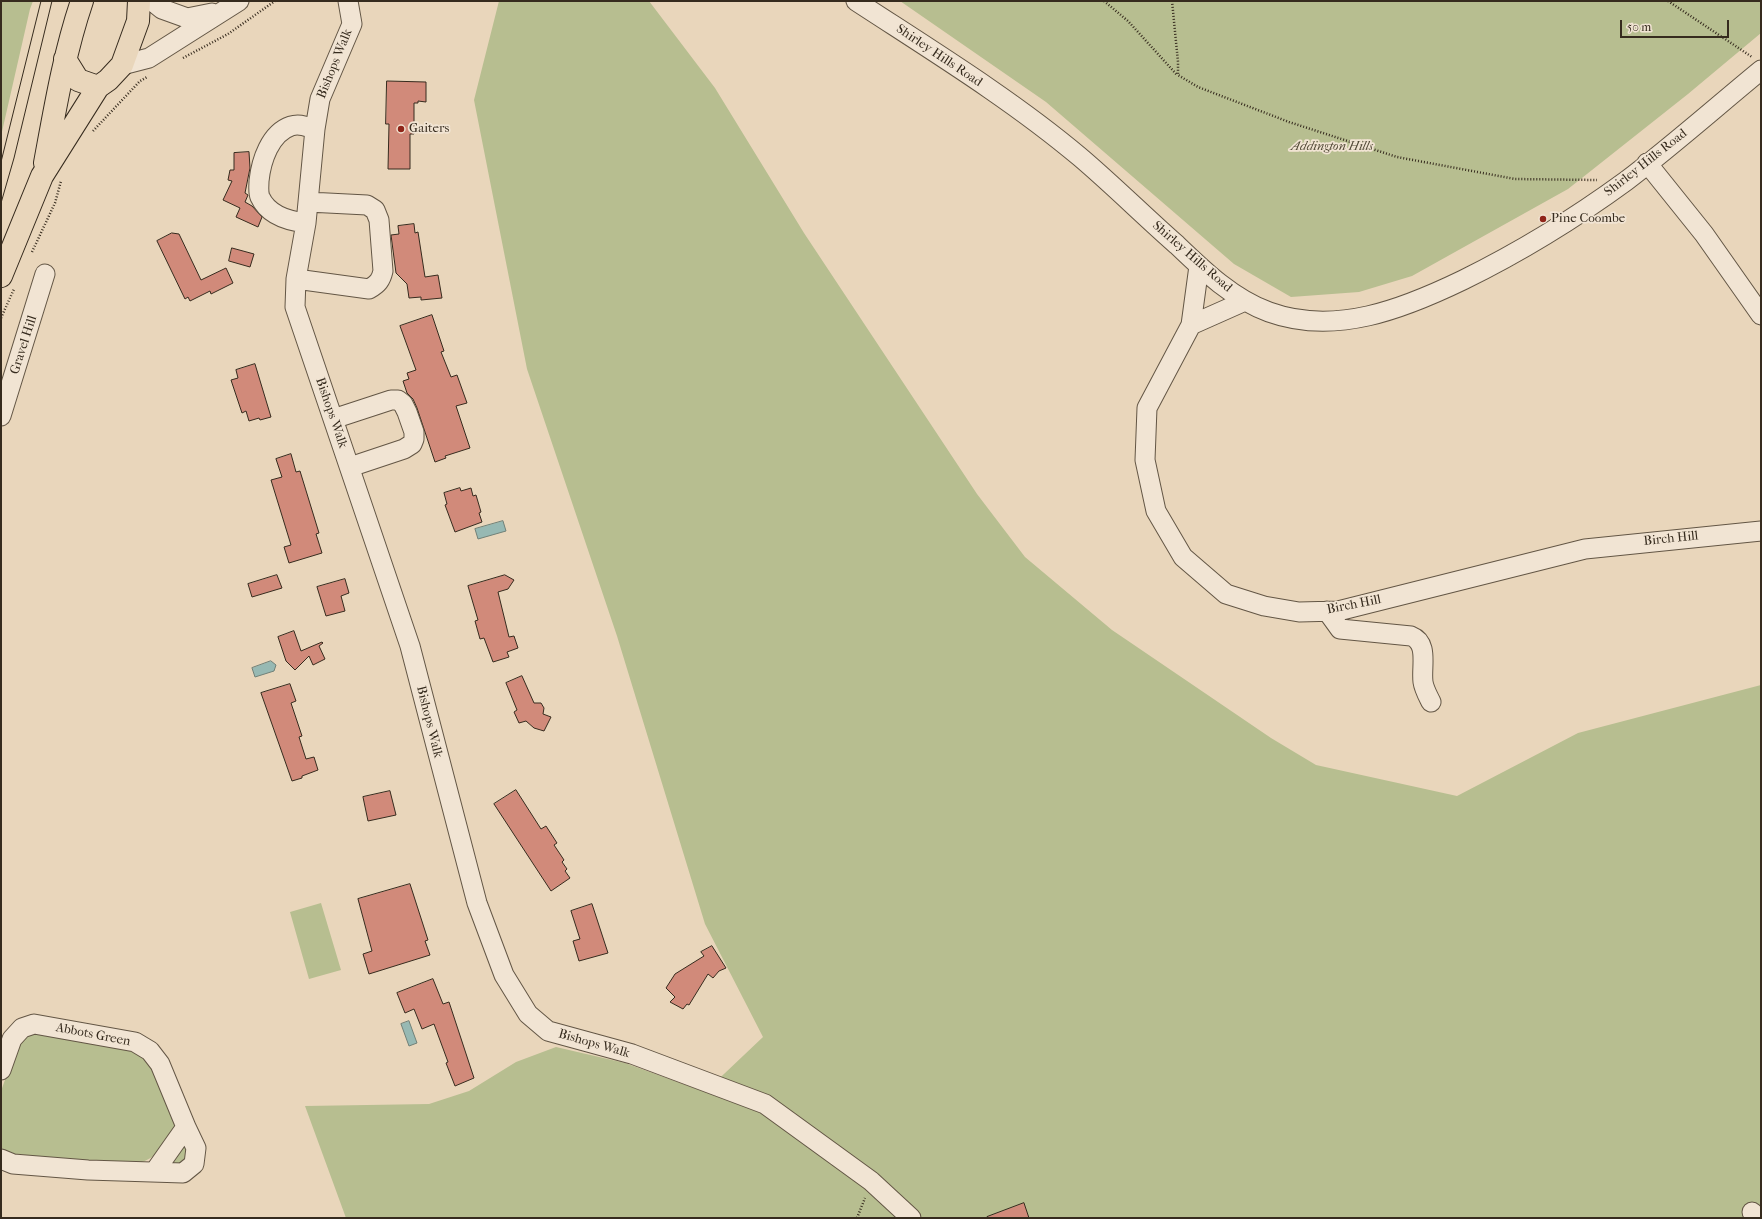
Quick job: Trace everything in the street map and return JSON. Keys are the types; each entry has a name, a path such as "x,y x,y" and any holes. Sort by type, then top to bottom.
{"main road":[{"path":"53,175 65,60 72,31 82,1"},
{"path":"9,279 53,175 98,87 108,80 122,65 138,21 139,1"},
{"path":"65,60 78,80 98,87"}],"street":[{"path":"152,1 162,9 187,18 231,6"},
{"name":"Bishops Walk","path":"348,1 352,24 320,100 315,129 306,223 296,279 295,307 410,646 477,904 504,975 528,1014 548,1031 632,1054 765,1104 871,1181 911,1218"},
{"name":"Shirley Hills Road","path":"856,1 982,85 1050,133 1228,290 1245,301 1270,312 1317,321 1334,321 1375,315 1411,304 1435,294 1514,254 1580,213 1648,163 1758,64"},
{"path":"122,65 149,58 231,6"},
{"path":"306,223 288,221 265,205 259,191 260,173 266,150 284,129 299,124 315,129"},
{"path":"1648,163 1704,234 1761,315"},
{"path":"296,279 369,290 377,285 382,278 383,271 379,220 375,210 367,205 308,202"},
{"name":"Birch Hill","path":"1199,266 1191,325 1147,408 1145,460 1156,512 1183,557 1226,594 1264,606 1299,612 1338,611 1585,549 1761,530"},
{"name":"Gravel Hill","path":"1,416 45,274"},
{"path":"1191,325 1245,301"},
{"path":"333,419 392,400 398,400 403,404 407,412 414,432 412,444 404,449 350,467"},
{"path":"1327,611 1340,629 1411,636 1418,639 1421,644 1423,681 1425,690 1431,702"},
{"name":"Abbots Green","path":"1,1070 12,1039 22,1028 34,1024 135,1042 150,1051 160,1064 196,1148 194,1164 183,1173 88,1170 14,1164 1,1159"},
{"path":"155,1171 186,1127"}],"path":[{"path":"180,59 228,34 275,1"},
{"path":"1104,1 1128,21 1178,75 1198,87 1282,119 1397,157 1515,179 1599,180"},
{"path":"1172,1 1178,75"},
{"path":"1668,1 1758,64"},
{"path":"93,132 140,81 153,74"},
{"path":"30,257 55,203 53,175"},
{"path":"1,318 7,302 9,279"},
{"path":"858,1218 871,1181"}],"green space":[{"path":"1,1 33,1 1,136"},
{"path":"499,1 649,1 715,88 804,233 977,494 1025,557 1112,630 1271,738 1316,765 1457,796 1578,733 1761,685 1761,1218 346,1218 305,1106 429,1104 469,1091 516,1062 556,1047 625,1063 705,1092 763,1037 705,924 617,636 527,369 474,100"},
{"name":"Addington Hills","path":"900,1 1761,1 1761,33 1688,94 1568,189 1412,276 1359,292 1291,297 1234,264 1046,102"},
{"path":"321,903 341,970 309,979 290,912"},
{"path":"35,1030 132,1048 154,1067 177,1125 166,1142 154,1156 142,1162 26,1159 1,1152 1,1091 19,1041"},
{"path":"183,1143 189,1143 187,1163 167,1164"}],"water":[{"path":"503,521 506,531 478,539 475,529"},
{"path":"271,661 276,665 274,671 255,677 252,668"},
{"path":"409,1021 417,1043 409,1046 401,1024"}],"building":[{"name":"Gaiters","path":"387,81 426,82 426,102 418,101 418,103 414,103 414,134 410,134 410,169 388,169 389,124 386,124"},
{"path":"249,152 250,168 245,193 248,195 245,202 252,206 262,217 258,227 236,217 240,208 223,200 232,181 228,180 230,170 234,170 234,153"},
{"path":"414,224 415,233 418,232 425,277 438,275 442,298 421,300 421,297 409,298 407,284 396,273 391,235 399,234 398,226"},
{"path":"172,233 179,234 201,280 226,268 233,283 211,294 210,291 190,301 188,297 185,299 157,241"},
{"path":"232,248 254,254 250,267 229,261"},
{"path":"432,315 444,351 441,352 451,377 457,375 467,403 456,406 470,448 445,456 446,458 435,462 417,408 413,399 407,393 403,381 409,379 407,373 416,370 400,326"},
{"path":"255,364 271,417 249,421 246,411 242,413 231,380 238,378 236,370"},
{"path":"291,454 296,472 300,471 319,533 316,534 322,553 289,563 284,547 291,545 271,480 282,477 276,459"},
{"path":"460,488 461,491 471,488 473,496 476,495 482,522 455,532 445,505 447,504 444,493"},
{"path":"277,575 282,588 252,597 248,584"},
{"path":"505,575 514,580 508,589 498,592 509,637 514,636 518,648 507,652 509,657 493,662 484,638 480,639 475,621 478,620 468,586"},
{"path":"345,579 349,593 341,596 345,611 326,616 317,587"},
{"path":"294,631 301,651 322,642 323,643 319,646 325,659 313,665 309,656 295,670 286,661 278,637"},
{"path":"522,676 534,703 541,703 544,708 543,714 551,717 544,731 534,728 526,721 519,723 514,712 517,710 506,683"},
{"path":"290,684 296,701 291,703 302,736 299,737 306,759 314,757 318,770 292,781 261,693"},
{"path":"516,790 541,829 546,826 557,843 554,845 564,860 562,862 567,869 565,871 570,878 551,891 494,804"},
{"path":"390,791 396,815 368,821 363,797"},
{"path":"410,884 428,940 425,941 430,955 369,974 363,954 372,951 358,899"},
{"path":"592,904 608,953 579,961 573,941 580,939 571,911"},
{"path":"712,946 726,968 719,971 713,978 708,974 689,1005 687,1004 683,1009 670,1002 675,997 666,988 675,974 704,956 701,952"},
{"path":"433,979 443,1004 449,1002 474,1078 455,1086 434,1024 422,1029 414,1009 405,1013 397,993"},
{"path":"1024,1203 1029,1218 987,1218 987,1217"}],"tram line":[{"path":"1,162 41,1"},
{"path":"1,203 14,158 52,1"}],"place":[{"name":"Gaiters","path":"401,129"},
{"name":"Pine Coombe","path":"1543,219"}]}
